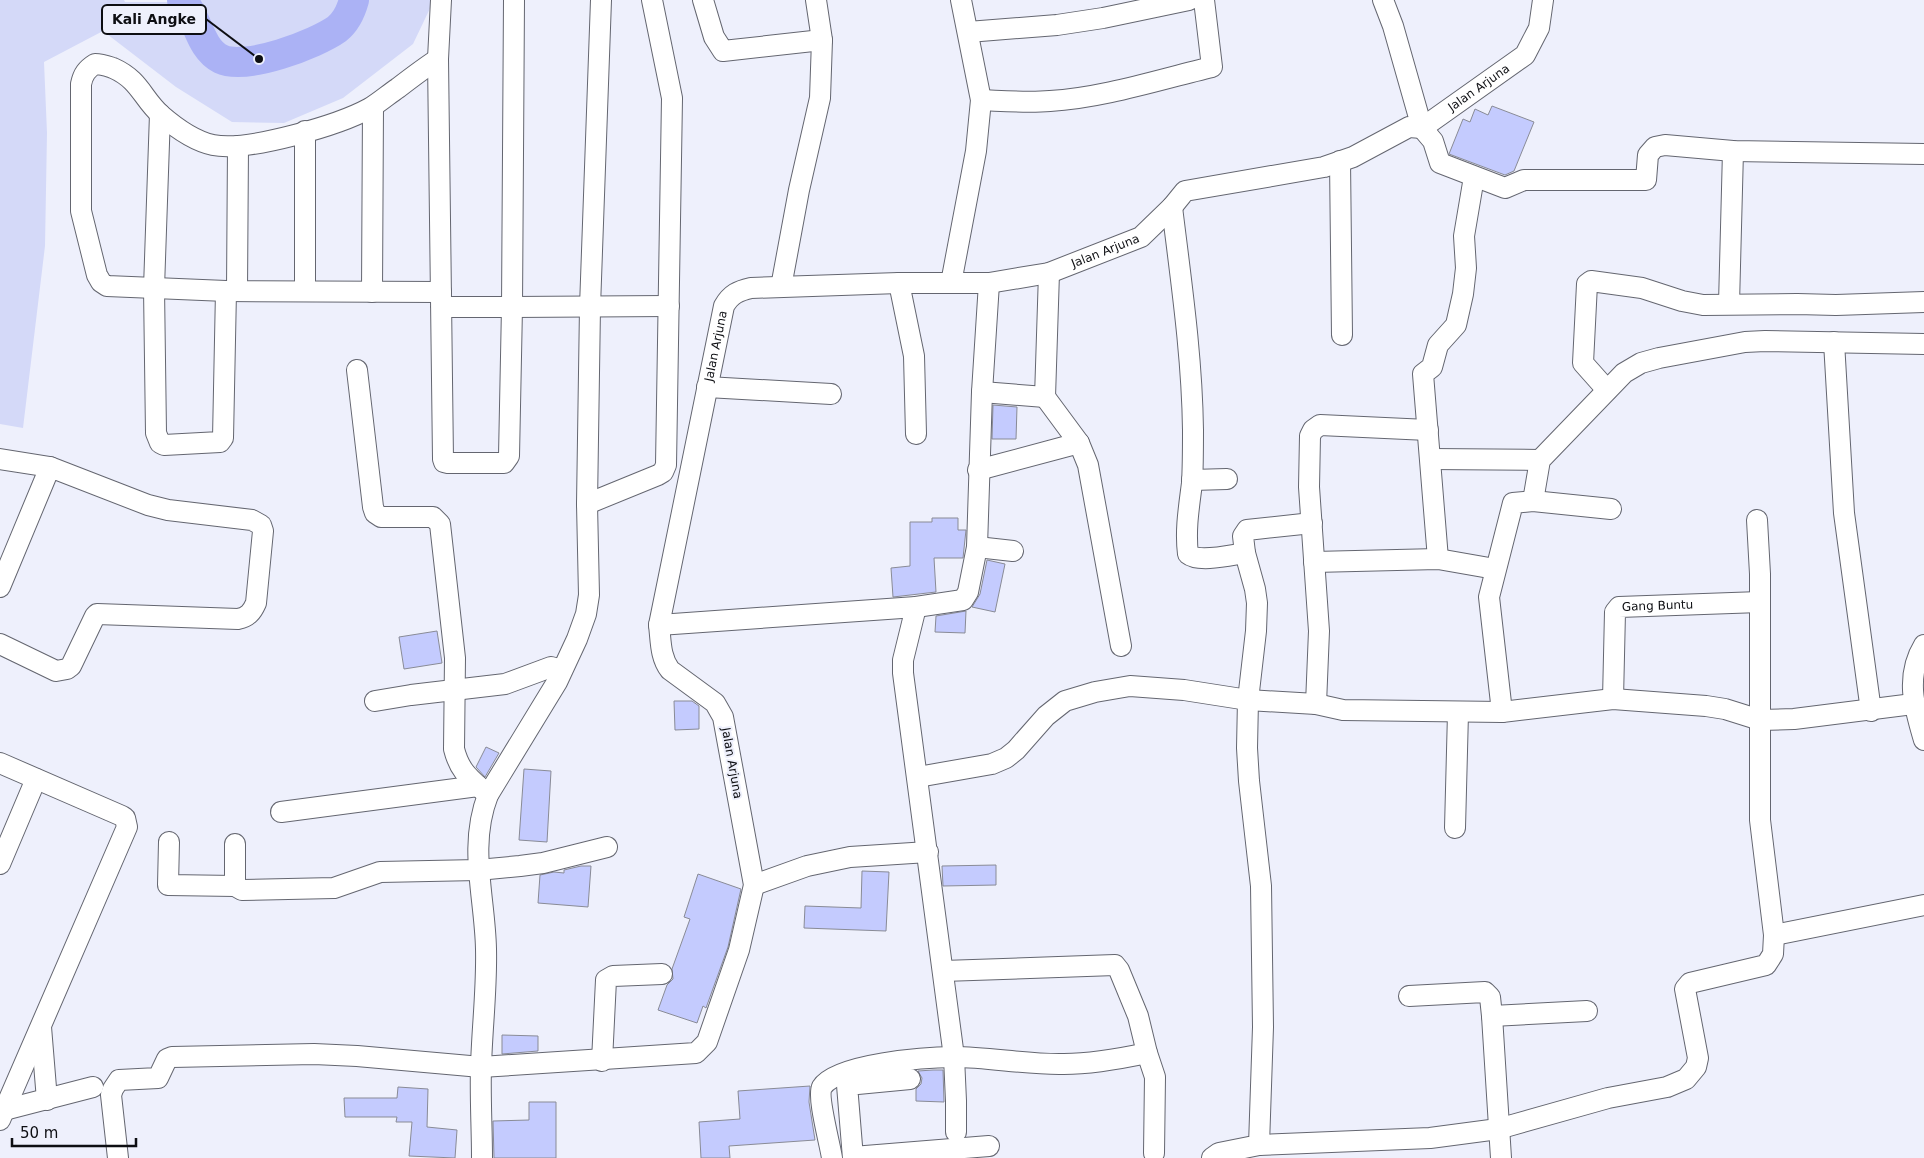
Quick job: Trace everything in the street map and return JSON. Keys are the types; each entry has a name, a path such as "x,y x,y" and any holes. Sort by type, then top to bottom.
{"street":[{"path":"441,0 438,59 442,459 448,463 501,464 508,460 509,456 514,0"},
{"path":"482,1158 481,1067 486,949 477,848 483,791 557,682 586,614 589,595 587,504 590,307 601,0"},
{"path":"587,504 658,475 665,469 672,98 652,0"},
{"path":"702,0 714,37 723,51 822,40"},
{"path":"781,288 820,98 822,40 816,0"},
{"path":"952,283 976,151 981,100 961,0"},
{"path":"968,32 1057,25 1103,18 1189,0"},
{"path":"981,100 1038,102 1067,100 1123,89 1212,67 1204,0"},
{"path":"1383,0 1393,26 1422,128 1433,141 1440,163 1505,188 1524,180 1646,180 1648,155 1655,146 1665,145 1733,151 1924,154"},
{"name":"Jalan Arjuna","path":"118,1158 111,1095 113,1089 119,1080 158,1078 167,1059 172,1057 314,1054 481,1067 696,1053 704,1046 739,950 754,885 723,717 715,703 666,665 662,653 659,625 724,306 729,298 736,292 751,288 899,283 989,283 1049,273 1140,237 1186,191 1324,167 1353,157 1409,127 1422,128 1525,55 1539,28 1543,0"},
{"path":"438,59 373,107 354,116 305,131 238,146 213,145 180,130 160,114 135,82 123,73 102,64 95,64 89,67 83,75 82,84 81,211 96,275 107,286 232,291 372,292 512,308 669,306"},
{"path":"372,292 373,107"},
{"path":"160,114 154,288 156,433 160,443 164,445 220,442 224,436 238,146"},
{"path":"305,131 305,292"},
{"path":"1729,304 1733,151"},
{"path":"1340,161 1342,335"},
{"path":"1438,559 1423,374 1432,367 1438,345 1456,325 1464,294 1466,268 1464,236 1474,177"},
{"path":"1172,207 1185,312 1192,392 1192,480 1186,537 1188,554 1193,558 1203,559 1245,553"},
{"path":"1049,273 1045,398 1079,442 1088,465 1121,646"},
{"path":"1607,390 1583,364 1587,284 1589,282 1594,281 1642,288 1695,304 1831,305 1924,302"},
{"path":"899,283 914,356 916,434"},
{"path":"659,625 916,606 963,600 968,592 976,547 978,470 989,283"},
{"path":"1533,501 1540,460 1624,373 1642,363 1659,358 1745,342 1924,344"},
{"path":"1834,342 1844,513 1871,710"},
{"path":"357,370 372,507 375,513 382,517 433,517 440,524 451,617 456,689 454,741 456,758 465,775 483,791"},
{"path":"707,387 831,394"},
{"path":"982,392 1045,398"},
{"path":"1316,704 1318,631 1309,487 1310,436 1313,430 1320,425 1428,430"},
{"path":"978,470 1079,442"},
{"path":"0,459 50,467 168,510 244,518 258,523 264,535 256,603 250,613 238,619 98,614 95,616 71,666 60,671 56,671 0,644"},
{"path":"1431,459 1540,460"},
{"path":"0,587 50,467"},
{"path":"1192,480 1226,479"},
{"path":"1502,712 1489,597 1513,503 1533,501 1611,509"},
{"path":"1212,1158 1219,1153 1259,1145 1430,1138 1498,1129 1608,1098 1667,1087 1686,1079 1696,1067 1698,1058 1685,989 1690,984 1766,965 1773,954 1774,935 1760,820 1760,574 1757,520"},
{"path":"1259,1145 1263,1027 1262,895 1247,765 1248,700 1256,631 1257,603 1245,553 1243,536 1247,530 1312,523"},
{"path":"976,547 1013,551"},
{"path":"1314,562 1438,559 1496,570"},
{"name":"Gang Buntu","path":"1612,699 1615,612 1618,607 1760,602"},
{"path":"916,606 902,666 954,1057 956,1132"},
{"path":"1924,644 1914,668 1913,704 1924,740"},
{"path":"375,701 505,684 551,667 562,670"},
{"path":"918,777 992,764 1006,758 1025,741 1057,706 1065,701 1095,692 1130,686 1184,690 1248,700 1316,704 1344,710 1458,713 1502,712 1612,699 1706,706 1725,709 1760,720 1794,719 1913,704"},
{"path":"1455,828 1458,713"},
{"path":"0,763 122,816 125,818 127,827 2,1115"},
{"path":"0,864 36,780"},
{"path":"281,812 483,791"},
{"path":"169,842 168,885 234,886 242,890 334,888 380,872 478,870 543,863 607,847"},
{"path":"234,886 235,844"},
{"path":"754,885 807,866 850,857 928,852"},
{"path":"1774,935 1924,905"},
{"path":"942,971 1115,966 1119,970 1138,1016 1147,1053 1156,1077 1154,1153"},
{"path":"602,1060 606,980 613,976 662,974"},
{"path":"1409,996 1485,992 1490,997 1501,1158"},
{"path":"1492,1016 1587,1011"},
{"path":"41,1025 47,1100"},
{"path":"832,1158 821,1102 821,1089 826,1083 845,1073 888,1062 954,1057 1062,1064 1115,1060 1147,1053"},
{"path":"910,1079 847,1085 853,1158 989,1146"},
{"path":"2,1115 93,1087"}],"shaded area":[{"path":"0,0 177,2 179,0 434,0 413,44 343,98 284,123 232,122 176,87 103,31 44,62 47,133 45,246 23,428 0,424"}],"building":[{"path":"1492,106 1534,122 1514,171 1505,175 1449,154 1463,119 1470,122 1475,109 1488,115"},
{"path":"993,405 1017,407 1016,439 992,439"},
{"path":"932,518 958,518 958,530 966,530 963,558 934,558 936,592 893,597 891,568 910,566 910,522 932,522"},
{"path":"987,560 1005,564 995,612 972,607 980,594"},
{"path":"966,611 965,633 935,632 936,616"},
{"path":"437,631 442,663 404,669 399,637"},
{"path":"674,701 692,701 699,706 699,729 675,730"},
{"path":"486,747 499,753 485,777 476,767"},
{"path":"524,769 551,771 547,842 519,840"},
{"path":"996,865 996,885 943,886 942,866"},
{"path":"591,866 588,907 538,903 540,875 554,872 564,873 564,870"},
{"path":"862,871 889,872 886,931 804,928 805,906 861,908"},
{"path":"698,874 741,889 728,947 706,1008 703,1006 697,1023 658,1010 667,985 673,979 672,969 690,919 684,917"},
{"path":"502,1035 538,1036 538,1051 502,1054"},
{"path":"943,1070 944,1102 916,1101 916,1089 921,1084 922,1078 918,1071"},
{"path":"810,1086 809,1102 815,1140 729,1146 730,1158 701,1158 699,1122 740,1119 738,1091"},
{"path":"398,1087 428,1089 427,1127 457,1130 455,1158 409,1156 412,1122 396,1122 397,1117 345,1117 344,1098 397,1098"},
{"path":"529,1102 556,1102 556,1158 494,1158 493,1121 529,1120"}],"waterway":[{"path":"182,0 192,15 208,48 221,59 232,62 263,59 314,42 337,29 343,23 350,12 354,0"}],"place":[{"name":"Kali Angke","path":"259,59"}]}
